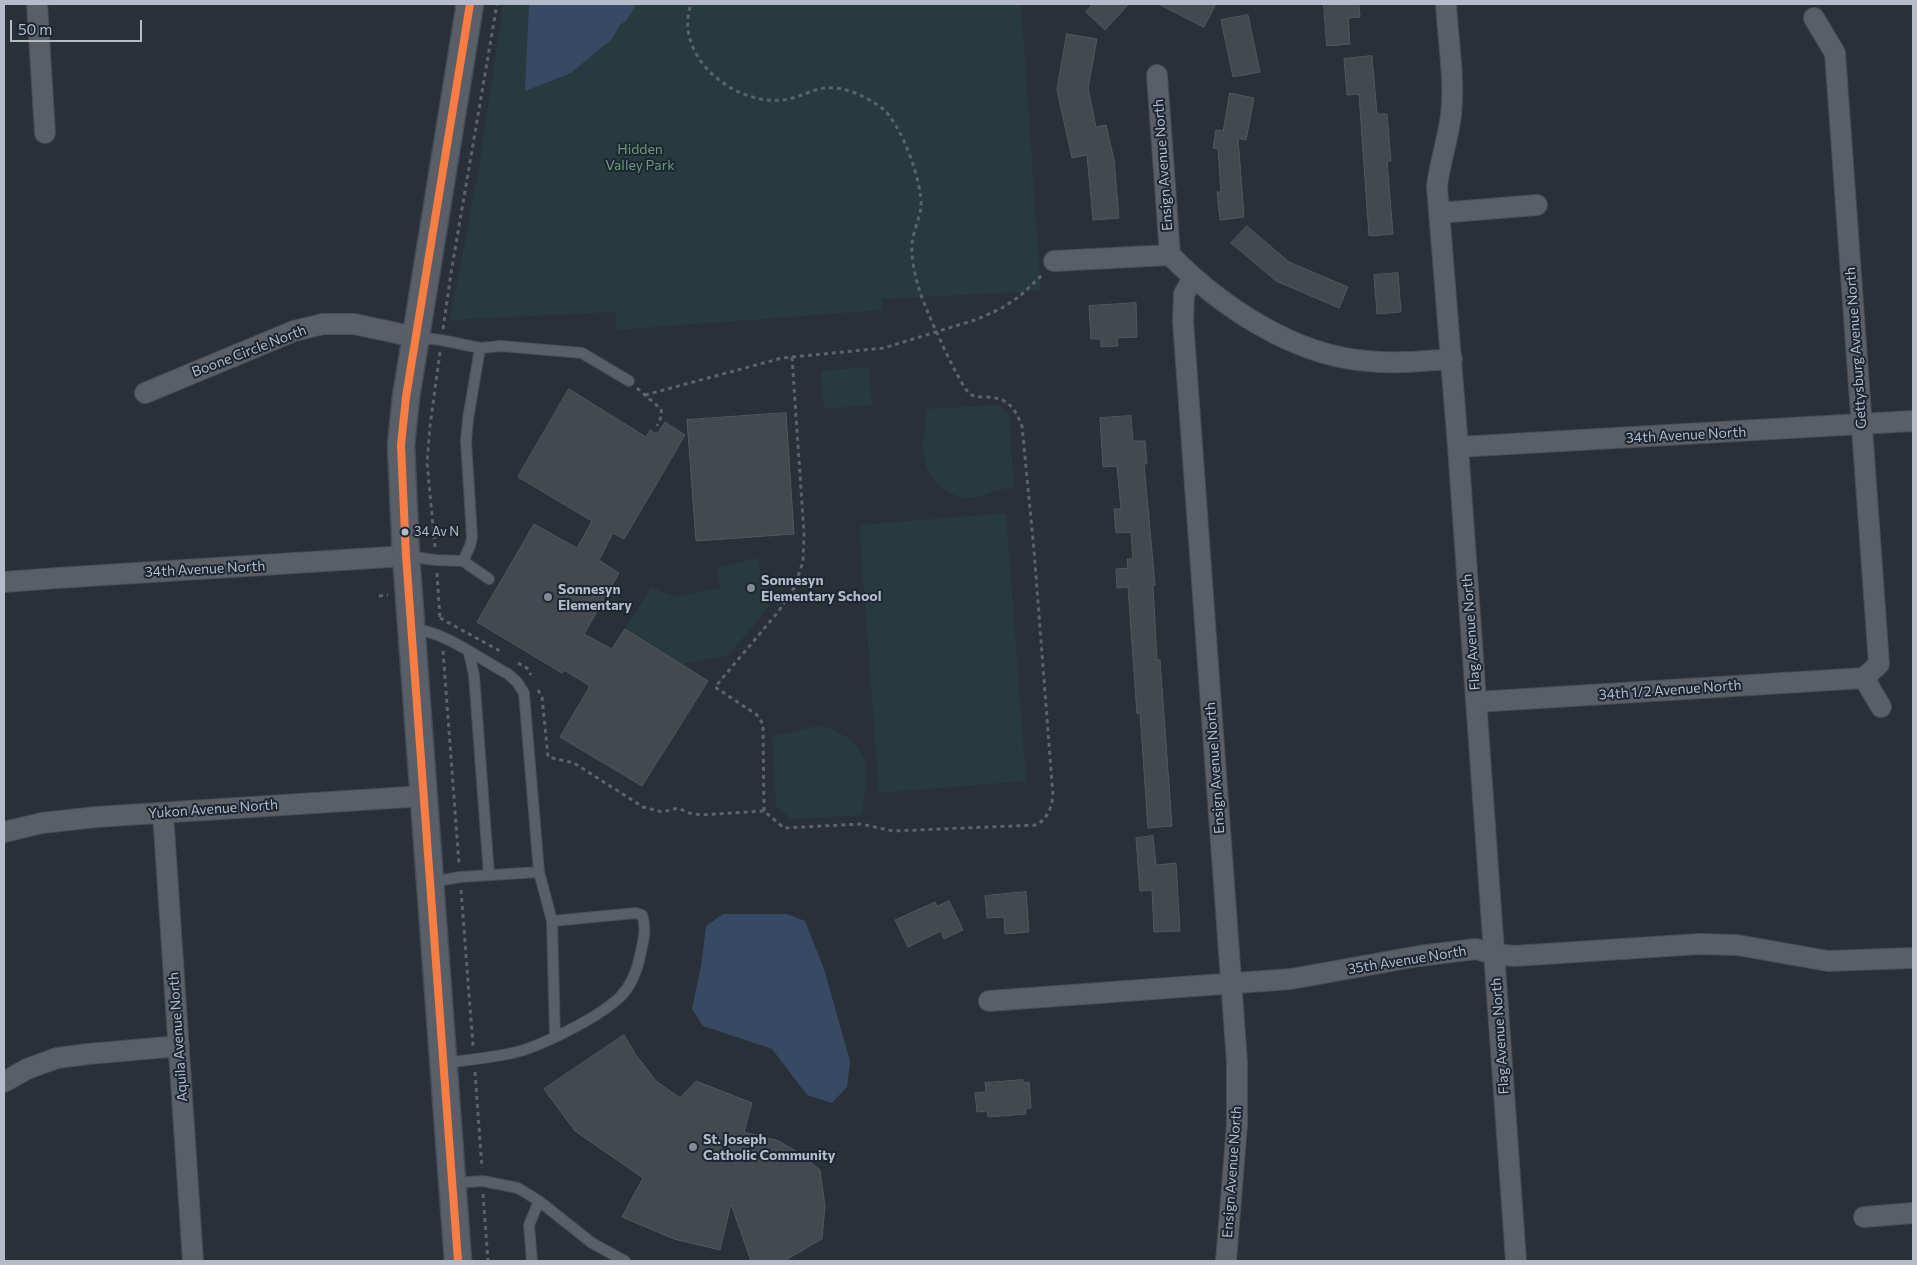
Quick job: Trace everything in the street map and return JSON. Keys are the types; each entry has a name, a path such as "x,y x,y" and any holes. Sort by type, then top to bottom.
{"street":[{"path":"36,4 45,133"},
{"path":"458,1261 454,1183 406,556 401,445 415,337 470,4"},
{"name":"Flag Avenue North","path":"1446,4 1453,94 1451,116 1440,163 1437,186 1452,359 1516,1261"},
{"name":"Gettysburg Avenue North","path":"1814,18 1835,53 1878,664 1864,678"},
{"name":"Ensign Avenue North","path":"1157,75 1170,255"},
{"path":"1439,213 1537,205"},
{"path":"1054,261 1170,255 1193,278 1240,314 1280,336 1321,353 1367,362 1412,362 1452,359"},
{"name":"Ensign Avenue North","path":"1193,278 1184,294 1183,321 1237,1062 1233,1186 1226,1261"},
{"name":"Boone Circle North","path":"145,393 275,338 294,331 324,324 354,324 415,337"},
{"name":"34th Avenue North","path":"1458,447 1913,421"},
{"name":"34th Avenue North","path":"4,582 406,556"},
{"path":"1864,678 1881,707"},
{"name":"34th 1/2 Avenue North","path":"1476,702 1864,678"},
{"name":"Yukon Avenue North","path":"4,832 51,822 162,812 424,796"},
{"name":"Aquila Avenue North","path":"162,812 193,1261"},
{"name":"35th Avenue North","path":"989,1001 1291,979 1419,956 1476,949 1493,954 1514,956 1700,944 1737,944 1828,961 1913,958"},
{"path":"4,1082 27,1069 57,1058 179,1046"},
{"path":"1864,1217 1913,1214"}],"lane":[{"path":"415,337 480,348 501,346 582,353 629,381"},
{"path":"463,561 472,537 466,441 480,348"},
{"path":"406,556 463,561 490,579"},
{"path":"412,628 442,636 508,674 517,682 524,693 538,872 552,921 555,1036"},
{"path":"469,652 474,675 489,875"},
{"path":"431,883 460,877 538,872"},
{"path":"444,1063 512,1053 535,1046 595,1016 620,997 630,983 638,966 645,922 642,915 636,913 552,921"},
{"path":"454,1183 482,1181 518,1188 539,1201 592,1243 625,1261"},
{"path":"532,1261 529,1225 539,1201"}],"path":[{"path":"511,658 527,668 542,697 548,757 574,763 643,807 662,812 678,808 689,813 701,815 764,811 784,828 861,824 893,831 1037,825 1045,819 1051,807 1053,796 1034,550 1022,426 1018,414 1008,402 996,397 970,394 937,332 919,288 912,258 912,244 921,206 918,182 909,150 892,119 883,109 864,96 839,89 826,88 781,101 760,98 723,84 707,70 696,53 689,37 688,12 691,4"},
{"path":"645,395 792,357 884,348 978,319 1002,308 1020,296 1054,261"},
{"path":"764,811 763,724 757,715 715,687 778,612 794,588 803,562 804,533 792,357"},
{"path":"629,381 661,409 662,415 657,426"},
{"path":"440,618 503,654"}],"green space":[{"name":"Hidden Valley Park","path":"503,4 1021,4 1041,291 882,299 882,310 617,330 615,312 450,320 479,168"},
{"path":"869,367 872,405 824,409 821,371"},
{"path":"999,405 1009,415 1014,488 1000,489 982,496 971,497 962,497 948,492 932,478 924,460 923,440 926,409"},
{"path":"1006,513 1026,781 879,793 859,525"},
{"path":"758,558 769,606 729,655 682,664 625,629 651,587 675,597 720,588 716,568"},
{"path":"817,726 836,731 845,736 858,748 863,757 866,776 863,815 791,819 776,806 772,736"}],"water":[{"path":"529,4 637,4 626,21 620,25 612,39 571,73 525,91"},
{"path":"723,914 787,914 805,921 824,969 850,1061 847,1087 832,1103 807,1095 772,1049 703,1026 692,1009 701,966 706,926"}],"building":[{"path":"1093,4 1129,4 1105,30 1086,12"},
{"path":"1159,4 1216,4 1204,27"},
{"path":"1324,4 1359,4 1360,17 1348,18 1350,44 1327,46"},
{"path":"1248,15 1260,72 1233,77 1221,20"},
{"path":"1067,34 1097,39 1088,88 1096,127 1106,125 1114,160 1119,218 1093,220 1087,155 1072,158 1057,90"},
{"path":"1372,56 1377,114 1387,114 1391,161 1387,161 1393,234 1371,236 1371,233 1369,236 1359,94 1347,95 1344,59"},
{"path":"1230,93 1254,98 1246,140 1238,138 1244,217 1220,220 1217,192 1221,192 1218,149 1213,148 1216,130 1223,131"},
{"path":"1247,226 1289,262 1348,287 1339,308 1276,281 1231,243"},
{"path":"1398,273 1401,312 1377,314 1374,275"},
{"path":"1136,303 1137,337 1117,338 1118,346 1101,347 1101,339 1091,339 1089,306"},
{"name":"Sonnesyn Elementary","path":"569,389 646,437 650,430 657,434 665,422 685,435 624,539 613,533 599,560 619,573 584,634 612,649 625,629 708,681 642,786 560,737 590,686 564,670 562,673 477,622 534,524 577,548 592,521 518,477"},
{"path":"786,413 794,534 696,541 687,420"},
{"path":"1131,416 1133,441 1145,441 1147,464 1144,464 1155,585 1153,585 1157,660 1160,660 1172,826 1148,828 1140,713 1137,714 1128,587 1117,588 1116,569 1128,568 1127,559 1133,559 1131,532 1116,533 1114,509 1121,509 1117,466 1103,467 1100,418"},
{"path":"1153,836 1156,865 1176,863 1180,931 1154,932 1152,890 1140,891 1136,838"},
{"path":"1026,892 1029,932 1005,934 1004,917 987,918 985,896"},
{"path":"949,901 963,930 944,939 941,931 908,947 895,920 935,902 937,906"},
{"name":"St. Joseph Catholic Community","path":"624,1035 636,1055 656,1081 680,1098 696,1081 752,1103 744,1132 779,1141 802,1155 820,1170 825,1206 822,1239 784,1261 751,1261 731,1204 720,1250 674,1239 622,1217 643,1178 575,1131 544,1089"},
{"path":"1023,1080 1023,1083 1029,1082 1031,1108 1025,1109 1026,1114 988,1117 987,1111 977,1112 975,1093 986,1092 985,1083"}],"transit line":[{"path":"458,1261 406,556 401,445 406,397 470,4"}],"place":[{"name":"34 Av N","path":"405,532"},
{"name":"Sonnesyn Elementary School","path":"751,588"},
{"name":"Sonnesyn Elementary","path":"548,597"},
{"name":"St. Joseph Catholic Community","path":"693,1147"}]}
